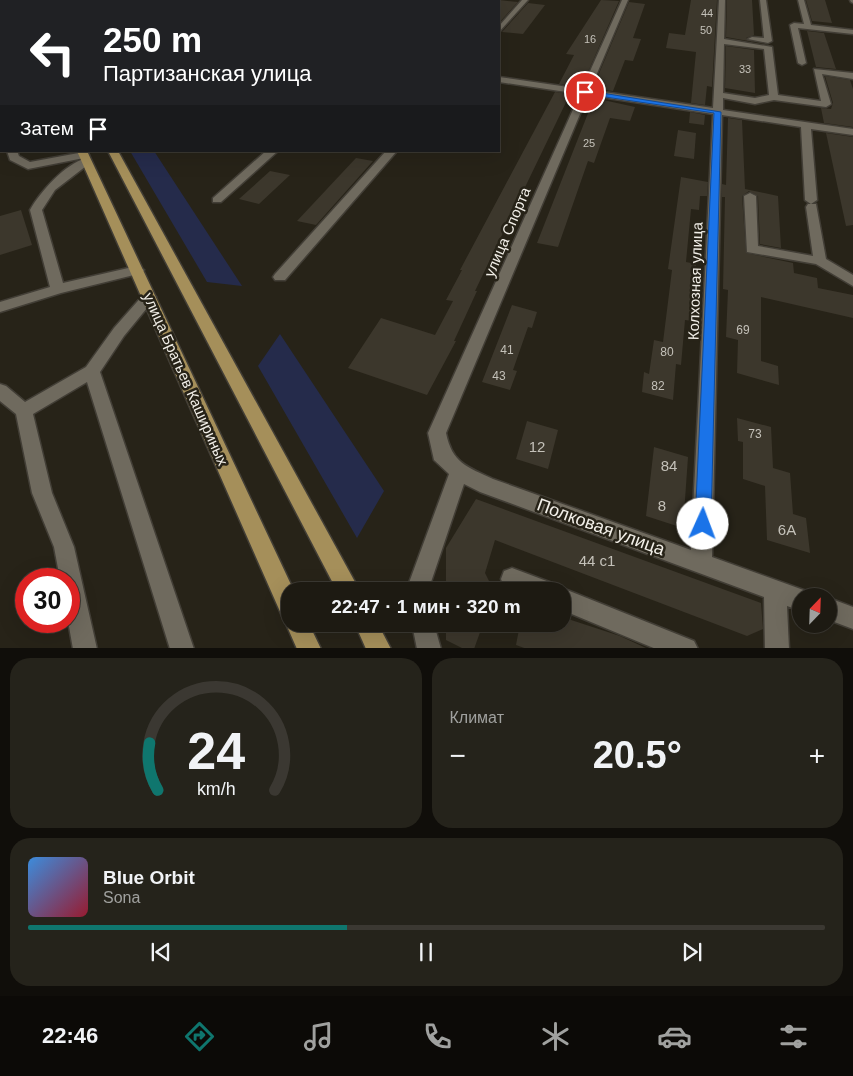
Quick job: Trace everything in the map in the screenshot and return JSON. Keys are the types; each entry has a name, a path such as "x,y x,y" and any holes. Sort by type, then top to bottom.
{"main road":[{"path":"114,152 344,582"},
{"name":"улица Братьев Кашириных","path":"84,156 281,588"},
{"path":"301,632 308,648"},
{"path":"371,632 380,648"}],"street":[{"path":"500,29 524,0"},
{"name":"улица Спорта","path":"459,472 441,454 437,433 625,0"},
{"name":"Колхозная улица","path":"701,564 722,0"},
{"path":"746,38 768,41 763,0"},
{"path":"801,0 808,26"},
{"path":"802,63 794,25 853,32"},
{"path":"720,41 768,47 774,97"},
{"path":"718,96 755,101 774,97 826,104 817,71 853,76"},
{"path":"500,79 853,132"},
{"path":"806,125 812,203 820,261"},
{"path":"12,152 14,158 28,166 84,156"},
{"path":"216,200 272,152"},
{"path":"280,277 391,152"},
{"path":"58,289 36,210 42,196 84,156"},
{"path":"750,196 752,249 820,261 853,281"},
{"path":"0,307 58,289 136,270"},
{"path":"24,411 92,371 119,332 149,297"},
{"path":"92,371 182,648"},
{"path":"0,391 24,411 42,493 64,547 85,648"},
{"path":"420,582 459,472"},
{"name":"Полковая улица","path":"459,472 487,486 792,597"},
{"path":"512,579 520,582"},
{"path":"775,590 777,648"},
{"path":"571,603 686,648"},
{"path":"838,612 853,618"},
{"path":"425,632 429,648"}],"shaded area":[{"path":"131,152 155,152 242,286 207,282"},
{"path":"280,334 384,491 357,538 258,366"}],"building":[{"path":"500,0 518,2 500,22"},
{"path":"601,0 619,1 585,79 579,76 574,86 559,84 574,55 566,54"},
{"path":"691,0 717,0 712,87 707,86 705,105 691,103 696,52 666,48 669,33 685,35"},
{"path":"727,0 752,0 754,35 746,38 754,42 726,37"},
{"path":"806,0 825,0 832,23 812,21"},
{"path":"629,2 645,4 633,38 641,39 633,61 625,60 613,91 597,89 599,85 595,83"},
{"path":"528,3 545,5 523,34 502,32"},
{"path":"807,31 824,33 836,69 816,67"},
{"path":"726,46 754,50 755,93 725,88"},
{"path":"825,76 850,80 853,89 853,127 824,123 821,108 831,109 833,103"},
{"path":"555,92 570,94 475,291 477,291 454,341 456,341 427,395 348,368 381,318 435,335 453,301 446,300 462,270 460,270"},
{"path":"594,98 635,107 630,121 610,118 594,163 588,161 558,247 537,243"},
{"path":"690,112 705,115 704,125 689,123"},
{"path":"728,118 742,120 745,189 778,196 781,248 760,244 758,196 749,191 742,196 746,253 793,263 794,273 817,278 818,288 853,295 853,318 761,297 761,361 778,366 779,385 737,373 738,340 726,337 728,290 723,289 725,197 722,197 722,184 726,185"},
{"path":"678,130 696,133 694,159 674,156"},
{"path":"826,133 853,137 853,225 846,226"},
{"path":"356,158 373,161 316,225 297,221"},
{"path":"270,171 290,175 259,204 239,199"},
{"path":"681,177 708,182 707,196 700,196 699,210 691,209 686,262 696,264 692,321 685,320 681,365 676,364 673,400 642,392 644,372 649,374 654,340 663,342 672,270 668,269"},
{"path":"21,210 32,245 0,255 0,216"},
{"path":"512,305 537,312 532,328 528,327 513,370 517,371 510,390 482,382"},
{"path":"737,418 771,427 773,468 790,473 793,514 806,518 810,553 767,540 765,486 743,479 743,442 738,441"},
{"path":"527,421 558,430 548,469 516,459"},
{"path":"654,447 688,457 683,528 646,516"},
{"path":"476,499 761,603 763,629 747,636 495,540 485,573 490,582 446,582 446,548"},
{"path":"571,620 620,636 646,648 524,648 516,645 518,632 571,632"},
{"path":"446,632 480,632 474,648 462,648 446,640"}],"route":[{"path":"585,92 718,112 703,524"}]}
